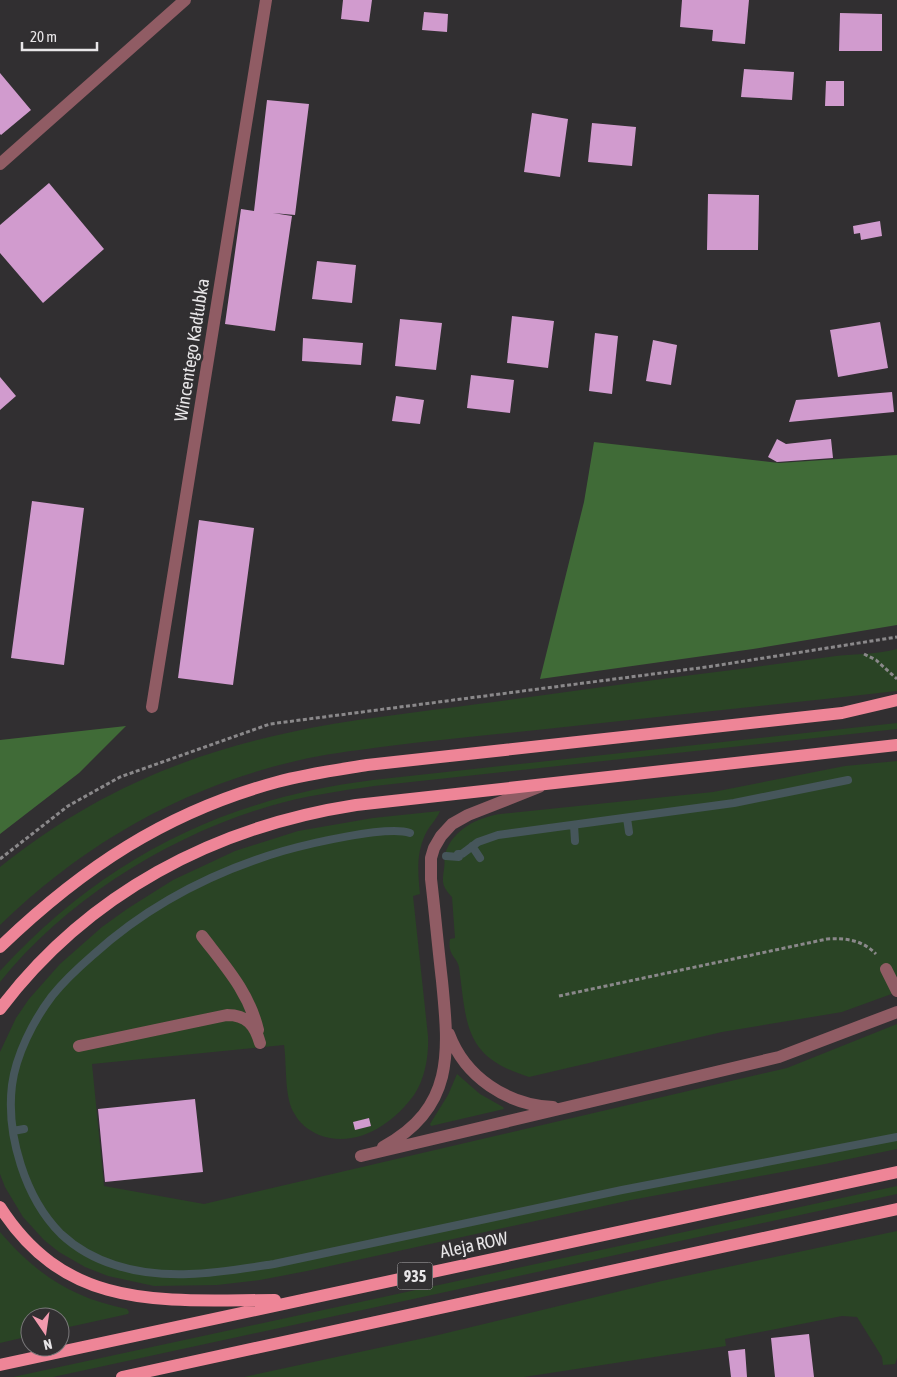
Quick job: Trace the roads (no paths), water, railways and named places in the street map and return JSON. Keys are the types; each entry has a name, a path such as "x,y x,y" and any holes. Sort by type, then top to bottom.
{"main road":[{"path":"0,947 66,888 89,870 136,840 200,808 276,782 305,775 367,765 842,713 897,700"},
{"path":"0,1009 46,956 85,921 146,878 212,844 268,824 327,809 550,782 897,745"},
{"name":"Aleja ROW","path":"0,1365 897,1172"},
{"path":"0,1207 21,1236 46,1260 78,1280 111,1291 143,1297 176,1300 300,1300"},
{"name":"935","path":"122,1377 897,1209"}],"street":[{"path":"0,164 185,0"},
{"name":"Wincentego Kadłubka","path":"152,706 266,0"},
{"path":"550,782 457,820 441,836 434,848 431,879 446,1022 447,1045 444,1070 432,1102 419,1120 390,1144 363,1156 780,1057 897,1012"},
{"path":"79,1046 227,1015 235,1015 249,1021 254,1027 261,1045 247,997 202,936"},
{"path":"886,969 897,991"},
{"path":"446,1022 457,1052 473,1072 494,1089 534,1105 555,1107 578,1104"}],"waterway":[{"path":"458,854 462,854 478,842 498,835 734,803 848,780"},
{"path":"627,818 629,832"},
{"path":"574,825 575,841"},
{"path":"410,833 384,831 310,844 257,859 206,880 159,906 114,937 87,960 57,990 38,1016 21,1050 14,1074 11,1104 15,1145 28,1184 37,1203 61,1234 101,1260 135,1270 174,1274 234,1270 274,1264 622,1190 897,1137"},
{"path":"472,846 480,858"},
{"path":"446,856 459,857 460,854"},
{"path":"13,1131 24,1129"}]}
